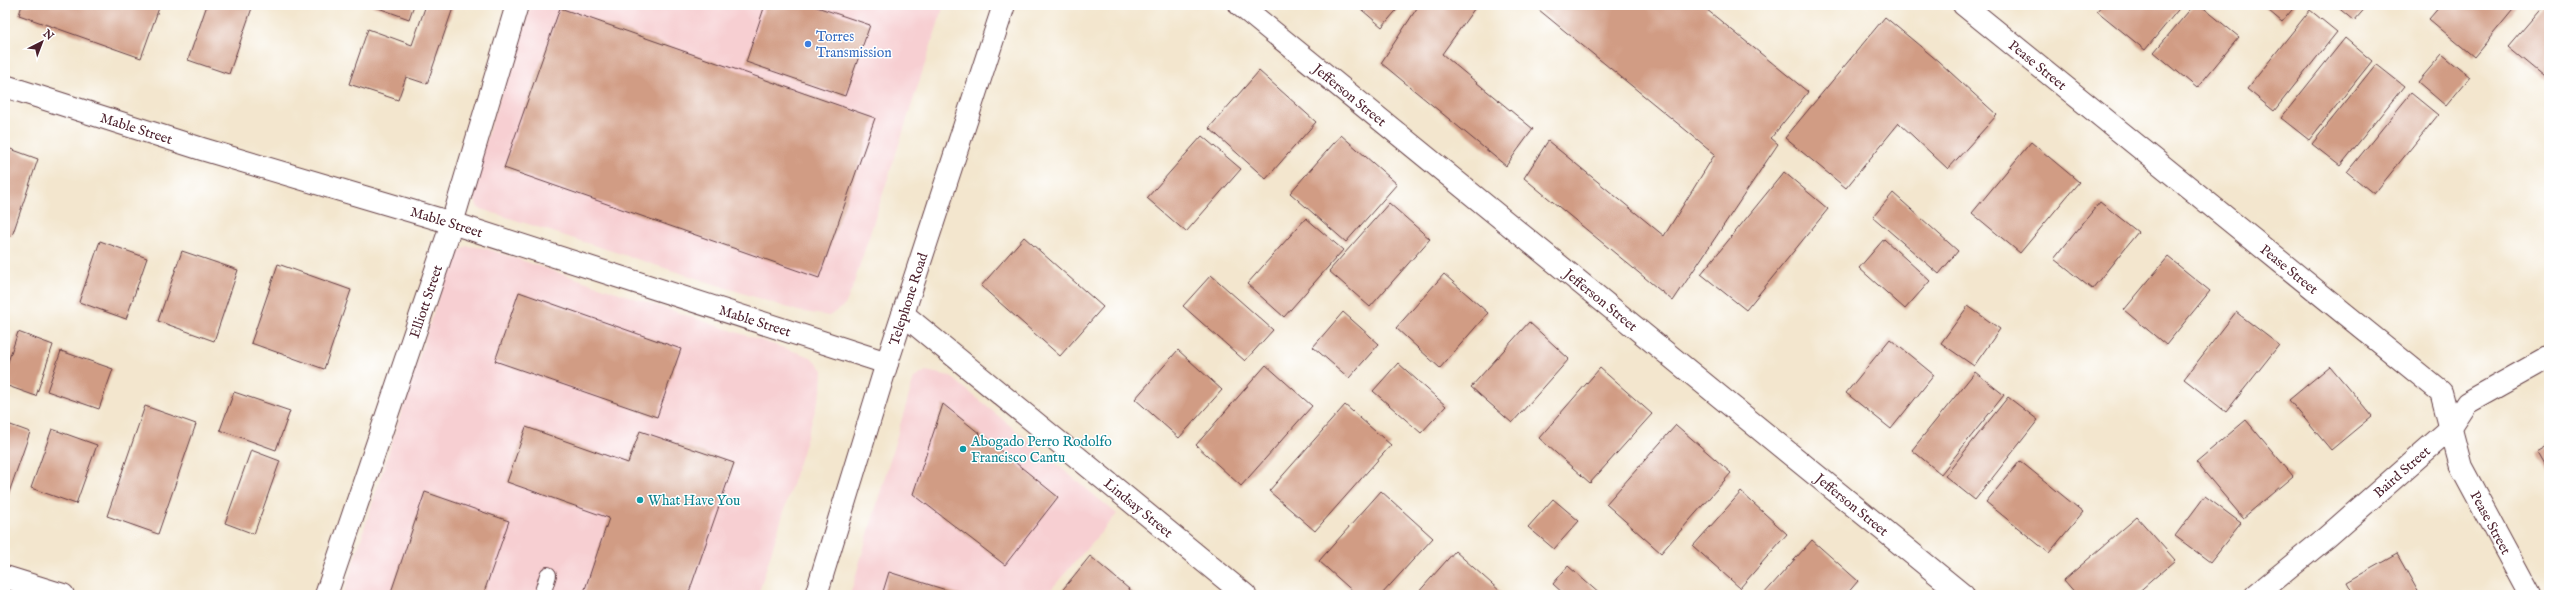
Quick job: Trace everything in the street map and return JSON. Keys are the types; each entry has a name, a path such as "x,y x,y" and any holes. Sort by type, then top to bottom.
{"street":[{"name":"Elliott Street","path":"326,595 452,223 517,5"},
{"name":"Telephone Road","path":"816,595 887,363 1004,5"},
{"name":"Jefferson Street","path":"1240,5 1963,595"},
{"name":"Pease Street","path":"1964,5 2440,392 2461,467 2530,595"},
{"name":"Mable Street","path":"5,86 209,152 452,223 887,363"},
{"name":"Lindsay Street","path":"903,314 1245,595"},
{"name":"Baird Street","path":"2256,595 2327,537 2450,429 2467,403 2549,356"},
{"path":"5,577 63,595"}],"lane":[{"path":"542,595 548,575"}],"shaded area":[{"path":"531,5 944,5 852,289 845,305 829,316 798,311 478,208 470,187"},
{"path":"467,246 485,248 811,357 823,370 822,388 758,595 343,595 451,257"},
{"path":"926,371 950,376 1117,514 1046,595 850,595 914,378"}],"building":[{"path":"22,5 160,5 141,58 19,15"},
{"path":"207,5 253,5 229,74 188,60"},
{"path":"370,5 414,5 409,19"},
{"path":"426,5 454,5 427,84 406,77 398,100 349,84 368,29 412,45"},
{"name":"Torres Transmission","path":"765,5 811,5 870,25 845,96 746,62"},
{"path":"1356,5 1401,5 1382,27"},
{"path":"1419,5 1477,5 1442,54 1533,129 1506,166 1381,63"},
{"path":"1533,5 1709,5 1706,9 1808,92 1771,138 1778,144 1673,301 1524,178 1548,141 1664,236 1715,154"},
{"path":"2102,5 2182,5 2145,50 2097,11"},
{"path":"2194,5 2200,5 2239,37 2197,88 2154,52"},
{"path":"2262,5 2296,5 2282,22"},
{"path":"2335,5 2368,5 2354,21"},
{"path":"2441,5 2517,5 2474,57 2429,19"},
{"path":"2544,5 2549,5 2549,81 2508,47"},
{"path":"560,8 875,118 819,278 504,168"},
{"path":"2310,10 2337,32 2274,111 2247,89"},
{"path":"1885,17 1938,61 1997,115 1948,169 1899,123 1846,188 1785,138"},
{"path":"2345,38 2372,61 2309,140 2281,118"},
{"path":"2442,54 2470,77 2446,106 2418,82"},
{"path":"2376,64 2404,86 2340,166 2312,144"},
{"path":"1259,71 1316,122 1266,179 1209,128"},
{"path":"2411,93 2438,115 2374,194 2347,172"},
{"path":"1341,135 1397,184 1346,242 1290,193"},
{"path":"1202,136 1241,169 1186,232 1147,198"},
{"path":"2031,142 2079,182 2020,253 1972,213"},
{"path":"5,147 38,159 12,236 5,234"},
{"path":"1784,172 1828,209 1746,310 1701,274"},
{"path":"1893,193 1958,251 1939,274 1873,217"},
{"path":"2100,202 2138,232 2092,289 2054,259"},
{"path":"1389,203 1430,239 1370,307 1329,271"},
{"path":"1306,218 1343,250 1284,317 1247,284"},
{"path":"1024,237 1103,307 1060,356 981,286"},
{"path":"1884,239 1930,281 1905,309 1859,268"},
{"path":"100,241 147,258 126,319 79,302"},
{"path":"182,251 238,270 214,341 158,321"},
{"path":"2168,257 2210,291 2166,345 2124,310"},
{"path":"278,264 351,290 324,369 251,343"},
{"path":"1444,274 1488,313 1440,368 1396,328"},
{"path":"1211,275 1273,330 1245,361 1183,306"},
{"path":"519,292 681,349 657,417 495,361"},
{"path":"1968,306 2000,329 1974,366 1941,343"},
{"path":"1343,312 1379,344 1349,378 1313,347"},
{"path":"2236,312 2279,345 2226,412 2184,379"},
{"path":"1529,322 1569,359 1512,423 1471,387"},
{"path":"18,332 53,345 36,396 5,385 5,371"},
{"path":"1890,339 1934,375 1891,429 1846,393"},
{"path":"1178,350 1222,390 1179,438 1135,399"},
{"path":"61,351 113,369 99,409 47,391"},
{"path":"1398,363 1446,406 1421,433 1373,391"},
{"path":"1266,365 1312,406 1241,486 1196,445"},
{"path":"2330,366 2372,416 2331,450 2289,400"},
{"path":"1600,368 1652,414 1590,483 1539,438"},
{"path":"1975,372 2004,395 1941,474 1912,450"},
{"path":"234,392 290,411 276,450 220,430"},
{"path":"2008,397 2038,420 1975,500 1945,476"},
{"name":"Abogado Perro Rodolfo Francisco Cantu","path":"943,404 1058,497 1005,565 913,494"},
{"path":"1345,405 1391,445 1315,531 1269,491"},
{"path":"145,406 196,424 158,534 107,516"},
{"path":"2246,420 2293,476 2243,518 2196,462"},
{"path":"5,423 30,432 5,504"},
{"path":"1676,425 1731,473 1661,553 1606,504"},
{"name":"What Have You","path":"526,427 628,463 640,431 734,463 688,595 583,595 609,518 507,482"},
{"path":"52,429 97,445 76,504 31,488"},
{"path":"2549,445 2549,473 2537,452"},
{"path":"251,450 280,461 254,534 225,523"},
{"path":"2020,461 2083,512 2049,553 1986,502"},
{"path":"1381,491 1433,538 1381,595 1357,595 1319,561"},
{"path":"425,492 509,521 483,595 390,595"},
{"path":"1741,492 1787,534 1740,588 1693,546"},
{"path":"2205,496 2241,523 2210,562 2175,536"},
{"path":"1553,499 1579,521 1554,549 1528,527"},
{"path":"2137,517 2175,560 2135,595 2077,595 2064,580"},
{"path":"1812,540 1858,581 1846,595 1763,595"},
{"path":"1455,551 1501,592 1498,595 1416,595"},
{"path":"2397,554 2420,595 2354,595 2347,582"},
{"path":"1090,556 1136,595 1062,595 1060,593"},
{"path":"1568,566 1601,595 1565,595 1553,584"},
{"path":"889,572 962,595 882,595"}],"place":[{"name":"Torres Transmission","path":"808,44"},
{"name":"Abogado Perro Rodolfo Francisco Cantu","path":"963,449"},
{"name":"What Have You","path":"640,500"}]}
